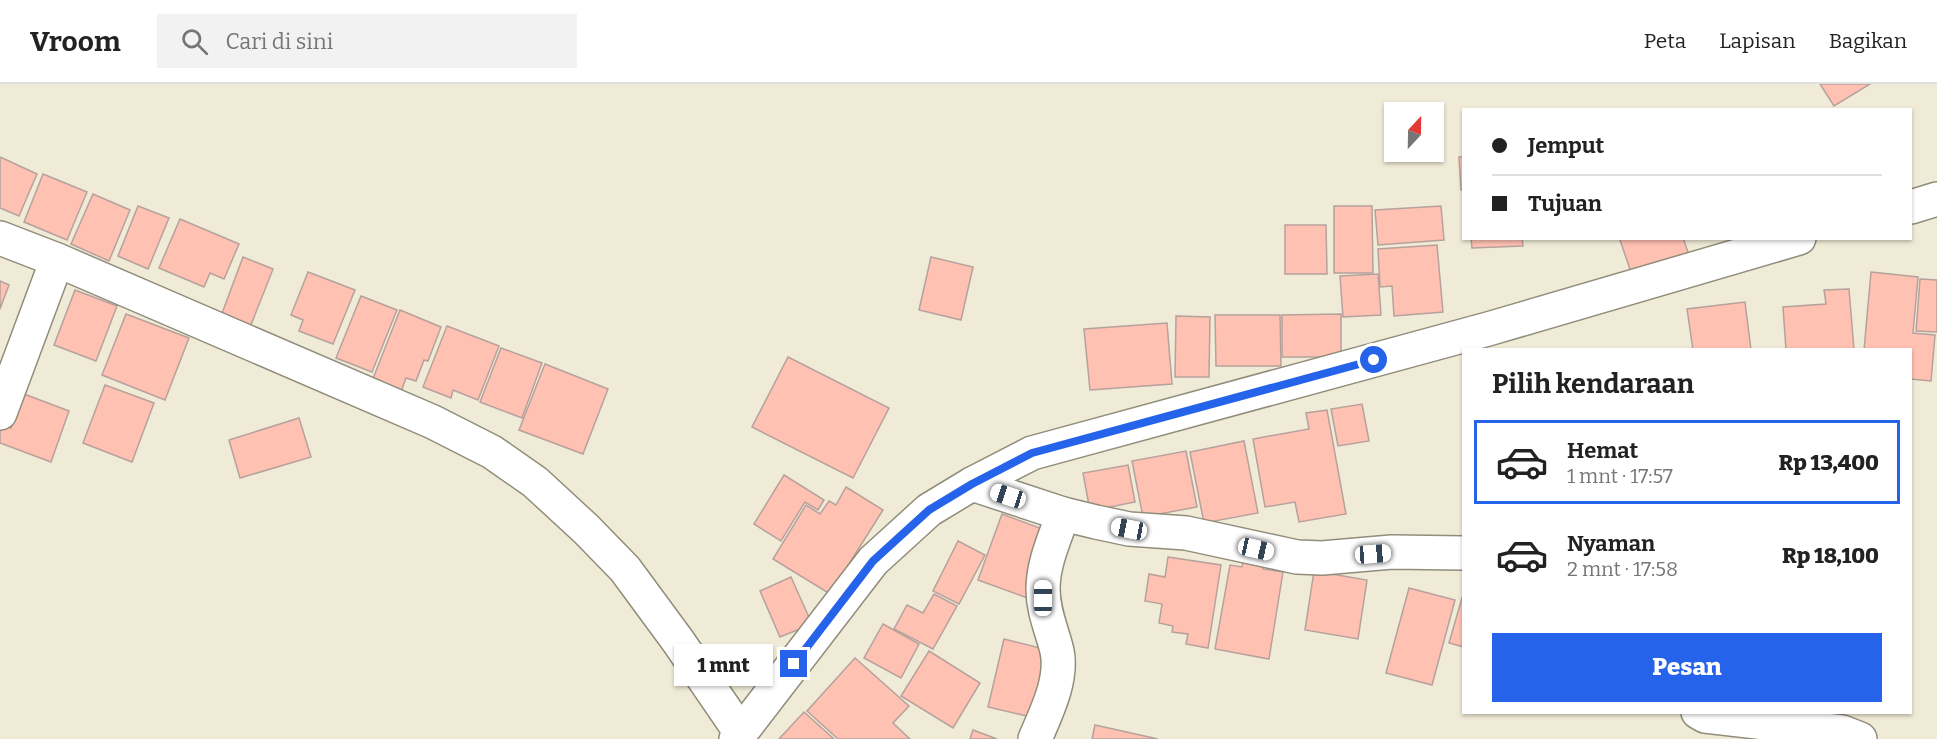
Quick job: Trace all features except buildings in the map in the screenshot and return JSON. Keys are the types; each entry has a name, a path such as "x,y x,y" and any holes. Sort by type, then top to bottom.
{"street":[{"path":"1912,207 1937,199"},
{"path":"0,238 57,260 433,422 492,452 535,482 625,569 678,641 738,736 873,561 929,510 972,484 1032,453 1488,329 1792,240"},
{"path":"0,413 57,260"},
{"path":"972,484 1064,514 1129,529 1186,533 1297,556 1322,558 1392,552 1462,552"},
{"path":"1035,739 1054,689 1058,670 1056,650 1045,615 1043,586 1049,556 1064,514"},
{"path":"1702,714 1842,732 1860,739"}],"route":[{"path":"794,664 873,561 929,510 972,484 1032,453 1374,360"}]}
